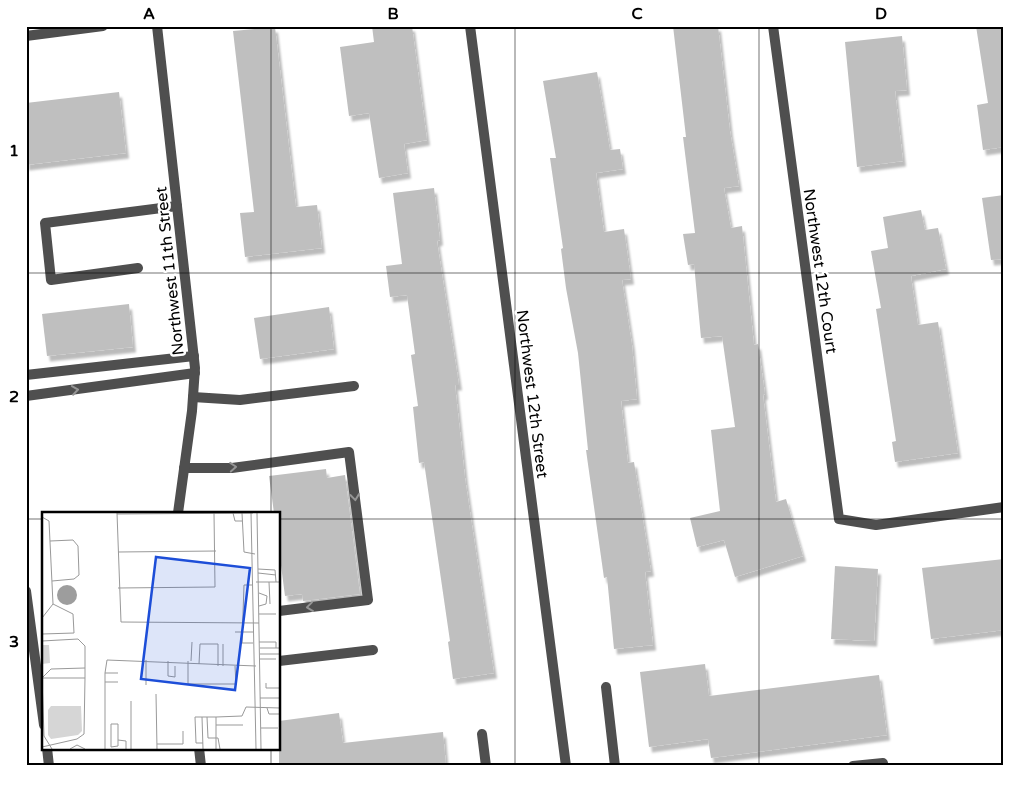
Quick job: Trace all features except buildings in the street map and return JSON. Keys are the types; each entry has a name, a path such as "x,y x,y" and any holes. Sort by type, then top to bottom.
{"street":[{"path":"26,36 103,26"},
{"name":"Northwest 11th Street","path":"157,26 195,373 178,512"},
{"name":"Northwest 12th Street","path":"470,26 566,766"},
{"name":"Northwest 12th Court","path":"773,26 839,519 876,525 1004,507"},
{"path":"138,268 51,280 45,223 177,206"},
{"path":"26,375 194,356"},
{"path":"26,396 195,373"},
{"path":"193,397 240,400 354,386"},
{"path":"184,468 232,468 349,452 368,600 280,611"},
{"path":"26,591 42,710"},
{"path":"280,661 373,650"},
{"path":"606,687 615,766"},
{"path":"482,734 486,766"},
{"path":"47,750 49,766"},
{"path":"199,750 200,766"},
{"path":"853,766 883,762 884,766"}]}
